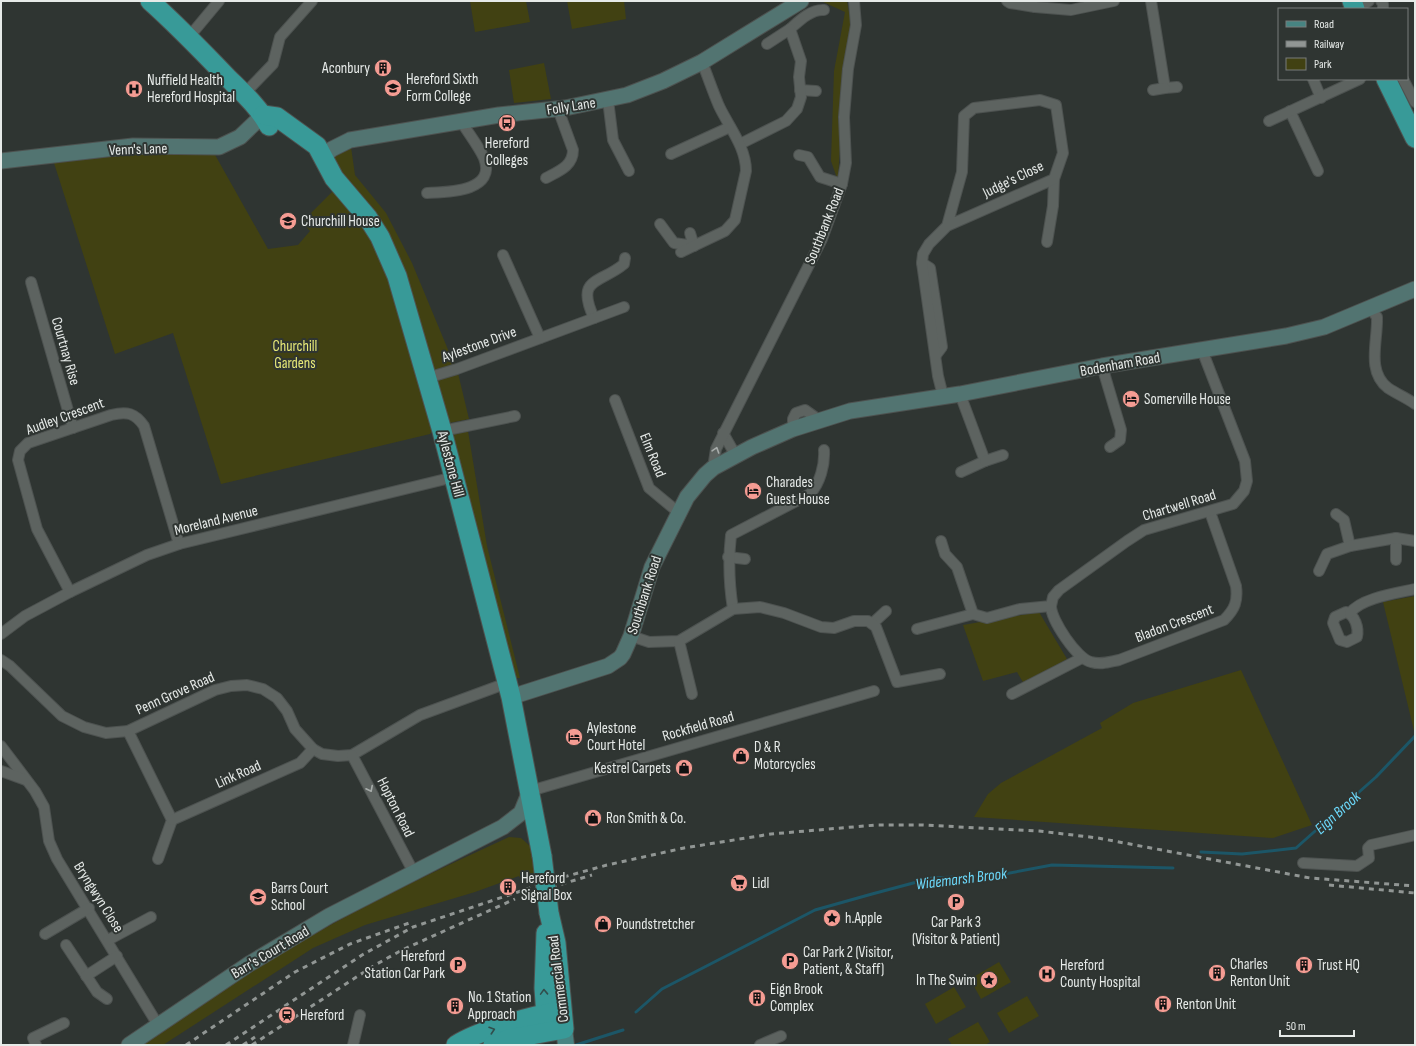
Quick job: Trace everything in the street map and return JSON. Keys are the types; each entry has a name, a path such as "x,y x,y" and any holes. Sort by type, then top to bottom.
{"highway":[{"path":"150,1 189,37 244,94 263,115 269,126 310,155 323,157"},
{"path":"1386,80 1415,138"},
{"name":"Aylestone Hill","path":"323,157 334,178 368,218 389,256 400,283 442,431 509,690 530,791"},
{"name":"Commercial Road","path":"530,791 542,856 549,913 556,943 556,1029"},
{"path":"456,1045 482,1033 556,1029"},
{"path":"493,1045 556,1029"}],"street":[{"path":"189,37 219,1"},
{"path":"244,94 273,64 280,37 312,1"},
{"name":"Folly Lane","path":"323,157 332,149 350,140 461,121 558,109 608,100 663,82 702,62 800,1"},
{"name":"Southbank Road","path":"509,690 608,666 620,658 631,636 652,567 678,512 694,487 714,468 716,449 723,433 815,253 842,184 846,163 844,117 848,69 856,25 854,1"},
{"path":"1007,1 1010,3 1031,4 1070,10 1114,1"},
{"path":"1151,1 1165,88"},
{"path":"1358,8 1369,1"},
{"path":"767,44 790,29 804,16 818,10 824,10"},
{"path":"740,144 786,121 797,109 801,97 801,61 790,29"},
{"path":"681,252 725,232 735,220 746,171 746,164 740,144 719,106 702,62"},
{"path":"1313,80 1321,98"},
{"path":"1269,120 1321,98 1358,80"},
{"path":"1404,80 1415,102"},
{"path":"1153,90 1177,87"},
{"path":"800,90 816,91"},
{"path":"608,100 613,140 629,170"},
{"name":"Judge's Close","path":"944,396 936,355 942,348 930,268 922,263 923,254 929,244 948,226 1054,178 1063,154 1056,105 1040,100 974,108 964,116 962,172 948,226"},
{"path":"546,178 570,164 573,158 573,150 558,109"},
{"path":"1290,111 1318,171"},
{"name":"Venn's Lane","path":"1,161 133,146 219,147 240,137 263,115"},
{"path":"427,193 465,189 474,186 484,173 484,159 461,121"},
{"path":"671,154 730,127"},
{"path":"799,155 808,157 820,177 842,184"},
{"path":"1047,242 1053,206 1054,178"},
{"path":"660,224 674,243 694,246"},
{"path":"690,233 694,246"},
{"name":"Aylestone Drive","path":"503,255 540,338"},
{"path":"594,318 587,304 588,287 594,281 624,264 625,258"},
{"name":"Courtnay Rise","path":"31,282 73,428"},
{"name":"Bodenham Road","path":"714,468 793,429 850,411 960,394 1102,366 1286,336 1324,327 1415,289"},
{"name":"Aylestone Drive","path":"427,378 458,369 624,307"},
{"path":"1370,308 1377,317 1376,374 1390,389 1415,404"},
{"name":"Chartwell Road","path":"1051,606 1054,597 1059,590 1138,534 1182,518 1210,512 1233,504 1244,491 1248,481 1244,461 1202,350"},
{"path":"1102,366 1121,430 1120,440 1110,447"},
{"path":"960,394 985,461"},
{"name":"Elm Road","path":"615,400 649,488 678,512"},
{"name":"Audley Crescent","path":"70,592 37,529 18,460 20,451 28,443 122,412 132,413 139,418 144,426 179,544"},
{"path":"442,431 515,416"},
{"path":"723,433 736,456"},
{"path":"733,609 729,583 728,557 731,535 810,494 814,489 822,470 824,450"},
{"path":"961,472 1003,455"},
{"name":"Moreland Avenue","path":"1,634 3,630 25,616 70,592 147,555 179,544 454,477"},
{"name":"Bladon Crescent","path":"1082,658 1090,662 1102,664 1119,660 1224,620 1234,611 1238,598 1236,586 1210,512"},
{"path":"1336,514 1344,520 1350,546"},
{"path":"1396,538 1396,560"},
{"path":"1319,571 1327,554 1350,546 1396,538 1415,542"},
{"path":"941,541 945,554 957,566 973,614"},
{"path":"728,557 746,559"},
{"path":"1350,613 1354,608 1375,599 1415,589"},
{"path":"917,629 973,614 987,618 1020,609 1051,606 1051,613 1055,621 1082,658 1012,694"},
{"path":"631,636 649,642 679,641 733,609 760,607 784,613 821,627 834,628 854,621 868,621 875,625 897,682 940,674"},
{"path":"875,625 886,611"},
{"path":"679,641 692,694"},
{"name":"Penn Grove Road","path":"1,660 10,666 62,716 84,727 106,733 128,731 215,690 231,686 247,685 263,689 277,698 287,711 295,729 313,750"},
{"path":"313,750 322,754 352,755 420,715 509,690"},
{"name":"Rockfield Road","path":"530,791 874,691"},
{"path":"128,731 172,820 158,859"},
{"name":"Bryngwyn Close","path":"1,746 44,807 49,841 57,859 108,940 158,1025"},
{"name":"Link Road","path":"172,820 300,763 313,750"},
{"name":"Hopton Road","path":"352,755 414,874"},
{"path":"1,771 26,780"},
{"name":"Barr's Court Road","path":"129,1045 249,964 329,916 504,827 521,813 530,791"},
{"name":"Barr's Court Road","path":"504,827 537,826"},
{"path":"1303,863 1357,866 1369,858 1368,848 1371,845 1415,835"},
{"path":"45,934 88,908"},
{"path":"108,940 151,917"},
{"path":"66,945 97,992 107,999"},
{"path":"86,976 117,956"},
{"path":"353,1045 360,1015"},
{"path":"36,1045 33,1038 64,1023"},
{"path":"760,1045 781,1036"}],"green space":[{"path":"470,1 526,1 530,22 475,32"},
{"path":"567,1 624,1 626,19 572,29"},
{"path":"821,1 847,1 851,23 844,65 838,181 831,161 834,71 845,12"},
{"path":"544,63 551,99 514,103 509,70"},
{"path":"350,140 355,175 386,213 412,263 457,369 469,419 449,423 399,283 335,162 335,156"},
{"name":"Churchill Gardens","path":"214,153 268,249 298,245 310,231 302,222 338,186 384,259 432,431 430,434 221,484 173,333 115,354 54,163 136,154"},
{"path":"468,431 487,546 520,678 514,678 451,435"},
{"path":"1415,596 1415,735 1383,602"},
{"path":"1039,612 1067,659 1024,684 1017,672 983,681 963,625"},
{"path":"1241,670 1312,825 1273,838 974,817 988,794 1001,783 1102,728 1100,723 1133,703"},
{"path":"509,837 521,838 530,846 536,881 523,884 519,876 475,892 365,925 313,948 163,1045 142,1045 243,977 331,925 406,886"},
{"path":"999,962 1011,982 981,999 970,979"},
{"path":"954,987 966,1007 936,1024 925,1004"},
{"path":"1027,996 1039,1016 1009,1033 997,1013"},
{"path":"978,1022 990,1042 985,1045 952,1045 948,1039"}],"waterway":[{"name":"Eign Brook","path":"1201,852 1242,854 1296,848 1376,777 1415,736"},
{"name":"Widemarsh Brook","path":"636,1012 662,989 815,910 872,894 932,878 999,875 1052,865 1173,868"},
{"name":"Widemarsh Brook","path":"576,1045 623,1030"}],"railway":[{"path":"226,1045 362,955 413,927 560,878 607,865 684,848 771,834 876,825 922,825 1039,831 1098,838 1310,878 1415,886"},
{"path":"542,890 592,875"},
{"path":"1329,885 1415,893"},
{"path":"252,1045 375,965 402,950 515,899"},
{"path":"186,1045 295,972 350,944 412,922"},
{"path":"243,1045 255,1037"}],"place":[{"name":"Aconbury","path":"383,68"},
{"name":"Hereford Sixth Form College","path":"393,88"},
{"name":"Nuffield Health Hereford Hospital","path":"134,89"},
{"name":"Hereford Colleges","path":"507,123"},
{"name":"Churchill House","path":"288,221"},
{"name":"Somerville House","path":"1131,399"},
{"name":"Charades Guest House","path":"753,491"},
{"name":"Aylestone Court Hotel","path":"574,737"},
{"name":"D & R Motorcycles","path":"741,756"},
{"name":"Kestrel Carpets","path":"684,768"},
{"name":"Ron Smith & Co.","path":"593,818"},
{"name":"Lidl","path":"739,883"},
{"name":"Hereford Signal Box","path":"508,887"},
{"name":"Barrs Court School","path":"258,897"},
{"name":"Car Park 3 (Visitor & Patient)","path":"956,902"},
{"name":"h.Apple","path":"832,918"},
{"name":"Poundstretcher","path":"603,924"},
{"name":"Car Park 2 (Visitor, Patient, & Staff)","path":"790,961"},
{"name":"Hereford Station Car Park","path":"458,965"},
{"name":"Trust HQ","path":"1304,965"},
{"name":"Charles Renton Unit","path":"1217,973"},
{"name":"Hereford County Hospital","path":"1047,974"},
{"name":"In The Swim","path":"989,980"},
{"name":"Eign Brook Complex","path":"757,998"},
{"name":"Renton Unit","path":"1163,1004"},
{"name":"No. 1 Station Approach","path":"455,1006"},
{"name":"Hereford","path":"287,1015"}]}
